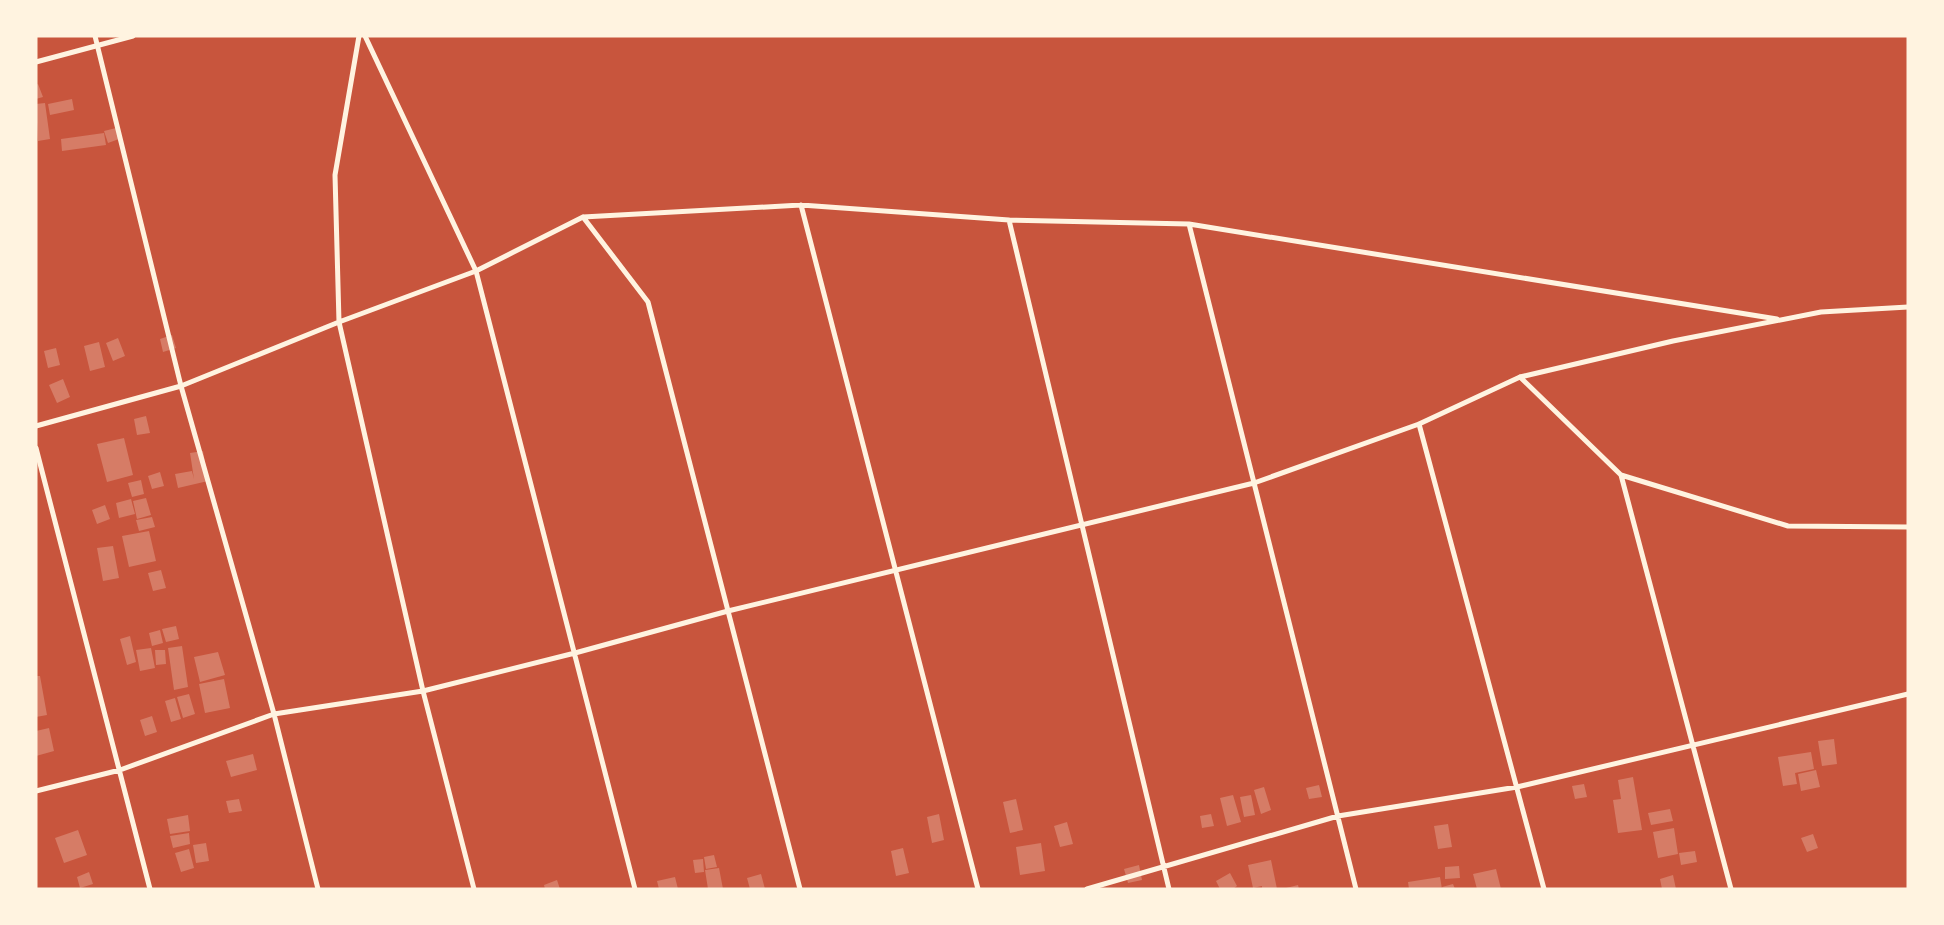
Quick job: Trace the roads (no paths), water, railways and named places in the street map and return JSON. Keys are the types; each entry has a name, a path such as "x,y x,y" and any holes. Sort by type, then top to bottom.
{"street":[{"path":"95,36 180,386 274,714 318,889"},
{"path":"36,62 133,36"},
{"path":"359,36 335,175 339,322 423,691 474,889"},
{"path":"364,36 476,271 635,889"},
{"path":"36,426 180,386 339,322 476,271 583,217 800,205 1010,220 1189,224 1783,320"},
{"path":"800,205 978,889"},
{"path":"583,217 648,302 800,889"},
{"path":"1010,220 1169,889"},
{"path":"1189,224 1356,889"},
{"path":"36,791 120,770 274,714 423,691 574,653 728,611 896,572 1254,484 1419,424 1520,377 1673,341 1821,312 1908,307"},
{"path":"1520,377 1621,475 1788,526 1908,527"},
{"path":"1419,424 1544,889"},
{"path":"36,448 150,889"},
{"path":"1621,475 1731,889"},
{"path":"1087,889 1164,865 1338,816 1516,787 1908,694"}]}
